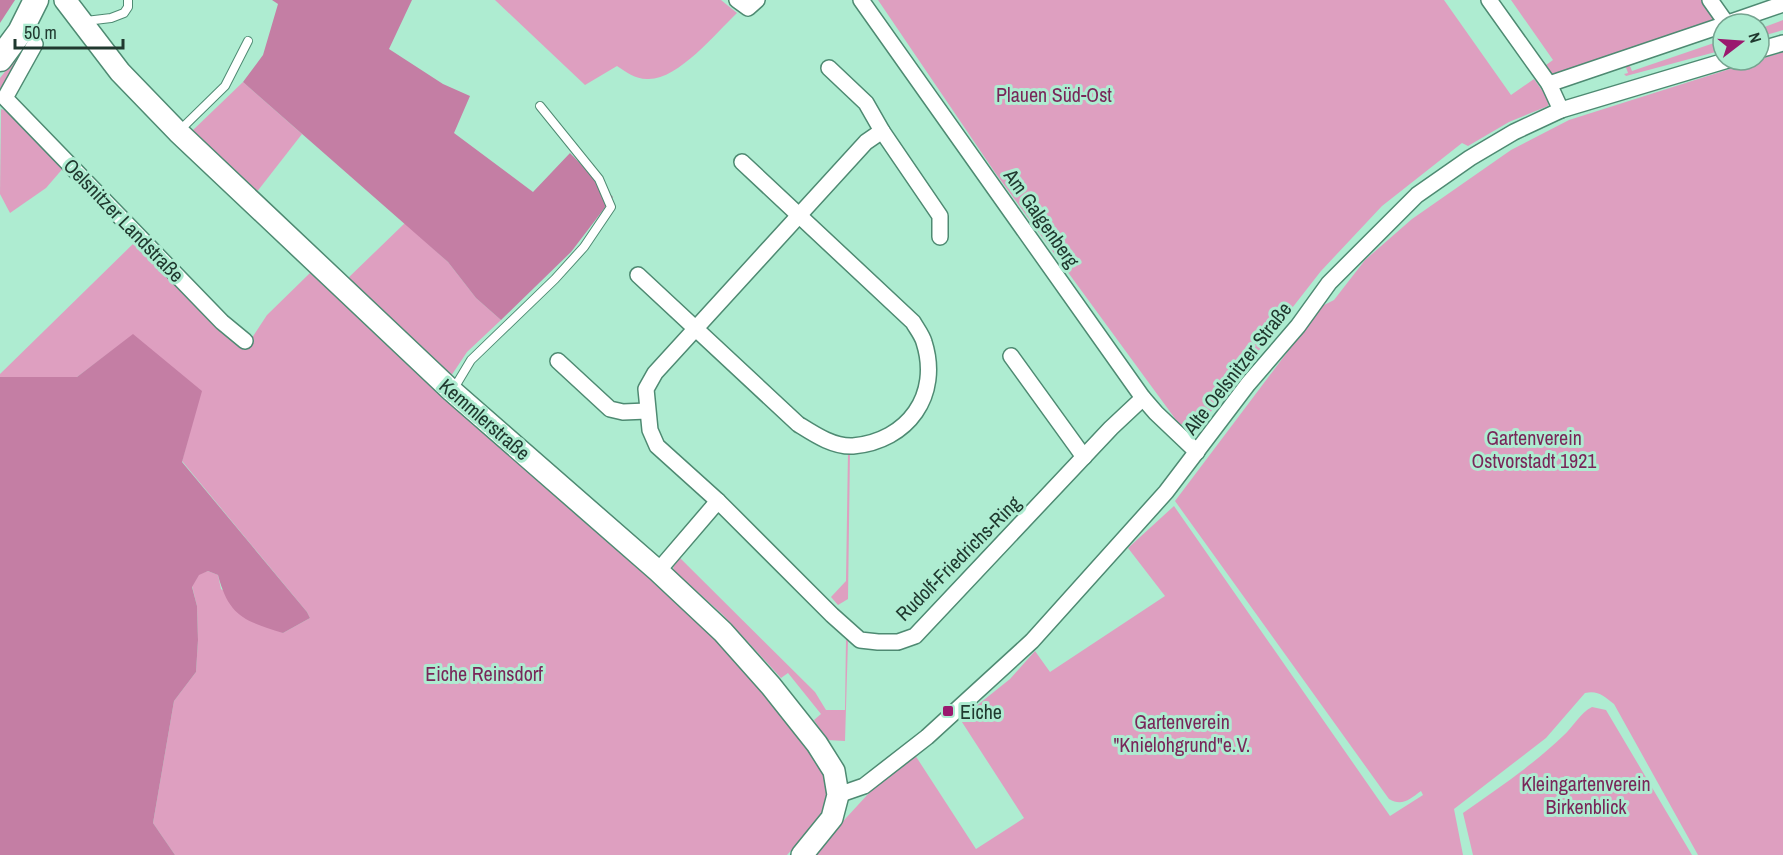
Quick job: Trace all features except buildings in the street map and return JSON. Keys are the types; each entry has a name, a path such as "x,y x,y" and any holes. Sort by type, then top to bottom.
{"main road":[{"path":"0,59 20,32 36,0"}],"street":[{"name":"Kemmlerstraße","path":"65,0 120,72 178,132 452,391 658,571 723,632 805,728 834,771 838,795"},
{"path":"737,0 748,9 757,0"},
{"name":"Am Galgenberg","path":"861,0 1143,398 1197,452"},
{"path":"1489,0 1549,84 1561,110"},
{"path":"1760,12 1783,4"},
{"path":"1549,84 1711,29"},
{"name":"Oelsnitzer Landstraße","path":"35,44 3,100 222,322 245,341"},
{"name":"Alte Oelsnitzer Straße","path":"838,795 864,786 927,737 1032,641 1142,520 1248,384 1298,326 1329,283 1417,195 1505,137 1561,110 1711,65"},
{"path":"829,68 866,103 940,216 940,237"},
{"name":"Rudolf-Friedrichs-Ring","path":"882,130 866,142 655,373 646,389 650,430 657,446 718,501 860,640 898,642 915,636 1143,398"},
{"path":"638,275 798,424 820,438 851,446 882,439 900,429 915,414 923,400 929,379 928,358 924,340 908,316 742,162"},
{"path":"1011,356 1084,457"},
{"path":"558,361 610,409 623,412 647,411"},
{"path":"658,571 718,501"},
{"path":"802,855 832,818 838,795"}],"lane":[{"path":"81,22 118,16 128,7 128,0"},
{"path":"178,132 225,86 248,41"},
{"path":"452,391 471,360 585,247 611,207 599,179 540,106"}],"green space":[{"path":"495,0 721,0 737,13 683,64 659,78 639,78 617,66 585,85"},
{"name":"Plauen Süd-Ost","path":"878,0 1444,0 1511,95 1534,79 1549,100 1548,106 1509,122 1468,146 1462,143 1382,206 1321,271 1199,427 1179,424 996,174"},
{"path":"1511,0 1710,0 1719,12 1711,12 1711,28 1549,84 1539,70 1553,60"},
{"path":"1783,20 1783,30 1771,34 1771,24"},
{"path":"1711,44 1711,53 1626,76 1624,74 1628,73 1624,62 1628,61 1632,71"},
{"path":"27,46 0,95 0,78"},
{"name":"Gartenverein Ostvorstadt 1921","path":"1783,52 1783,855 1698,855 1614,704 1601,694 1590,692 1585,693 1546,738 1454,809 1463,855 812,855 869,793 915,755 976,849 1024,818 960,719 1010,679 1035,651 1050,672 1165,596 1128,548 1174,506 1390,816 1423,795 1421,791 1402,802 1389,799 1175,501 1322,306 1334,300 1365,260 1412,219 1511,150 1569,120 1720,72 1771,72 1771,56"},
{"path":"243,82 302,134 256,193 192,131"},
{"path":"1,109 13,113 65,166 46,188 10,213 0,194"},
{"path":"405,223 448,262 476,298 501,320 467,352 451,376 346,280"},
{"name":"Eiche Reinsdorf","path":"137,240 244,350 267,315 310,273 711,633 775,700 824,772 828,790 827,803 817,822 787,855 175,855 153,823 174,701 196,672 197,606 192,586 199,574 208,571 218,575 221,589 283,633 310,618 182,461 201,391 133,335 77,377 0,377 0,374"},
{"path":"848,450 850,451 848,599 838,605 831,597 846,581"},
{"path":"679,557 815,692 826,710 845,710 846,637 848,641 845,741 827,740 814,720 821,714 788,673 781,678 723,615 681,577 678,580 673,568"},
{"name":"Kleingartenverein Birkenblick","path":"1592,707 1606,710 1692,855 1473,855 1463,813 1540,757"}],"shaded area":[{"path":"0,0 15,0 0,23"},
{"path":"272,0 412,0 389,49 443,84 470,96 454,133 533,192 570,153 613,197 571,252 501,320 476,298 448,262 243,82 263,55 278,4"},
{"path":"133,334 202,391 182,462 310,618 283,633 258,625 233,609 222,589 218,575 208,571 199,575 192,587 197,606 196,672 174,701 153,823 175,855 0,855 0,377 77,377"}],"place":[{"name":"Eiche","path":"948,711"}],"park label":[{"name":"Gartenverein \"Knielohgrund\"e.V.","path":"1182,732"}]}
